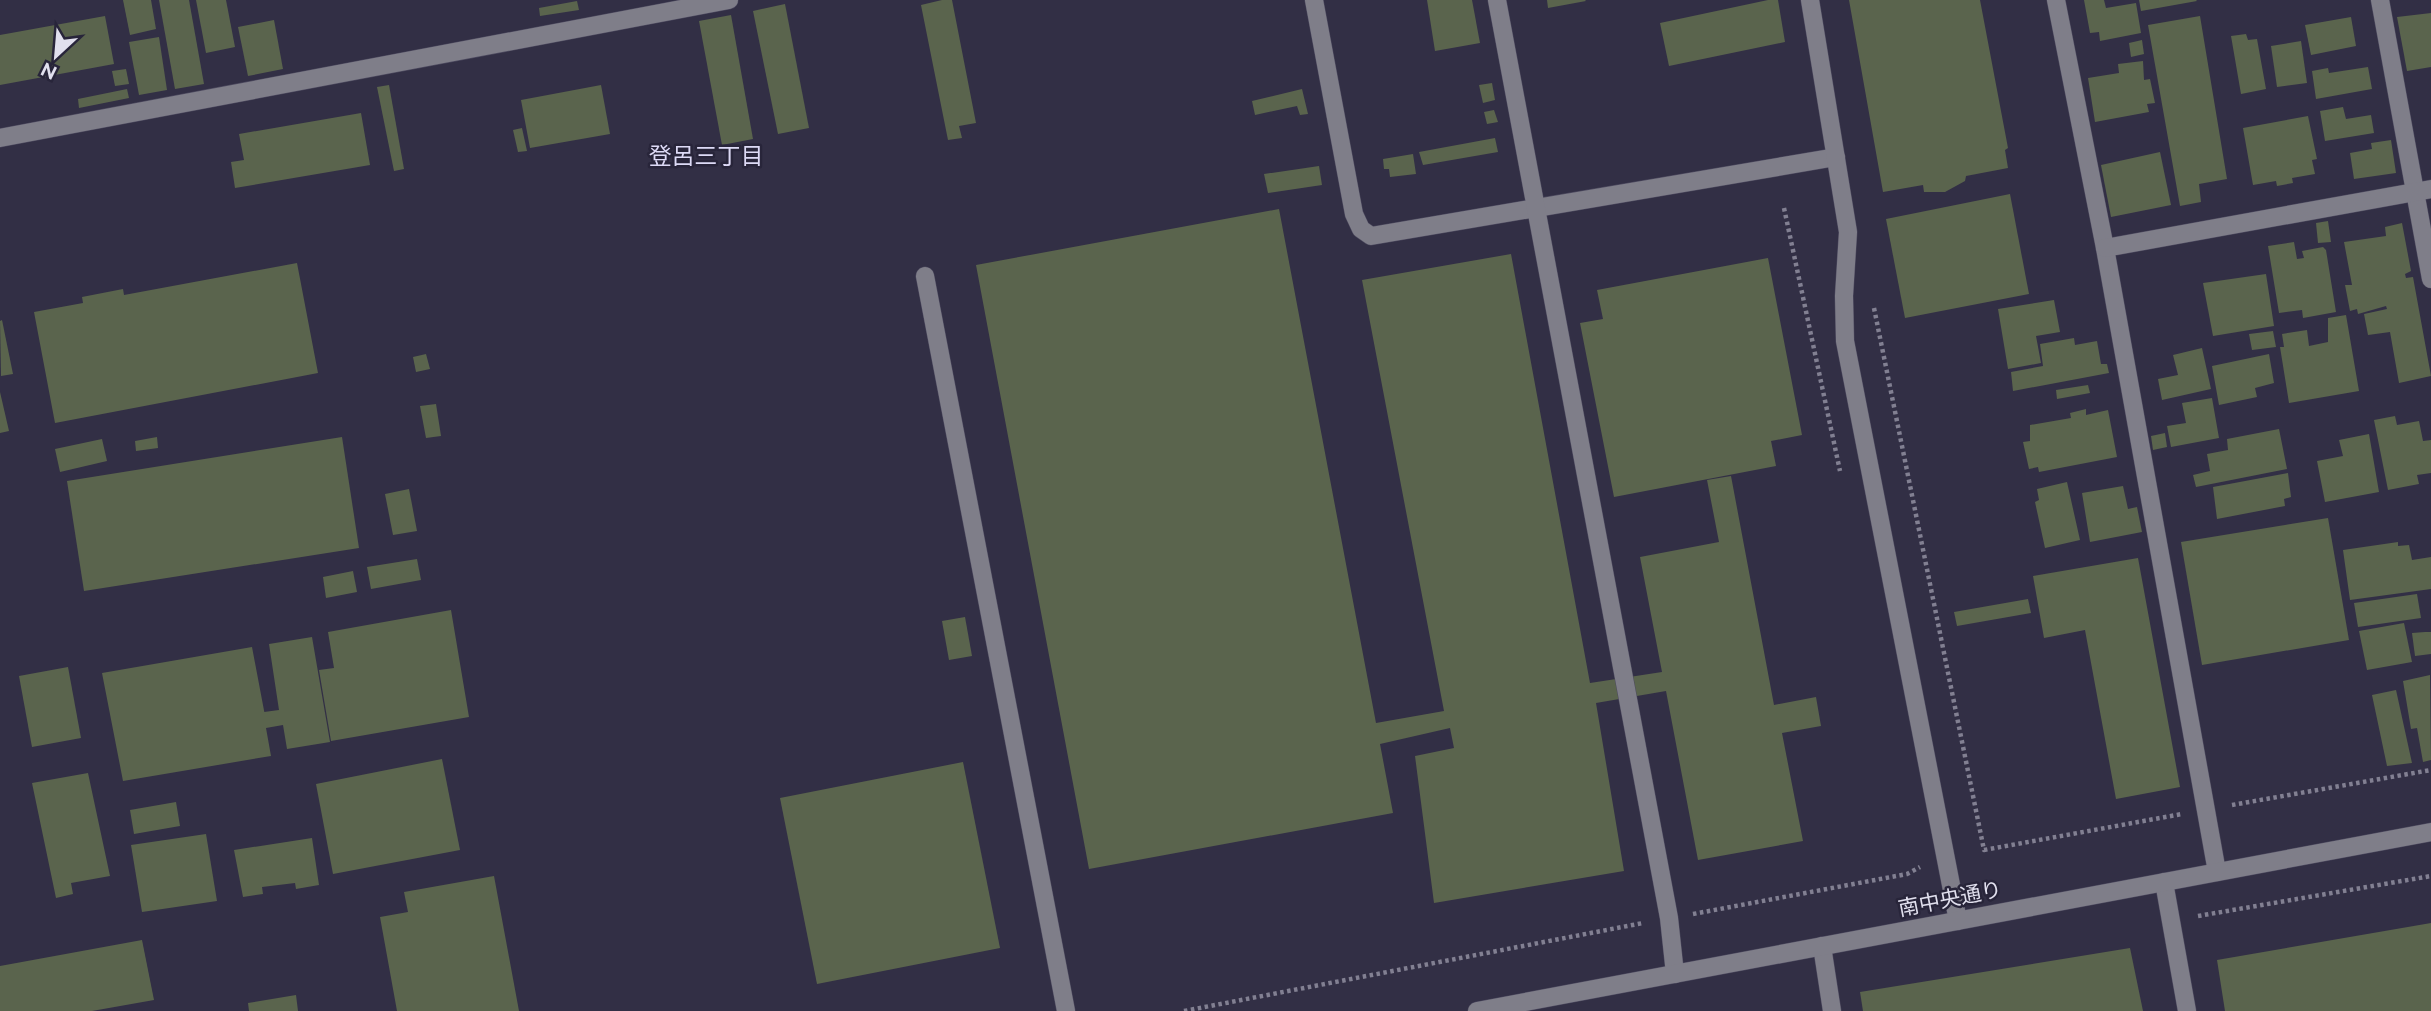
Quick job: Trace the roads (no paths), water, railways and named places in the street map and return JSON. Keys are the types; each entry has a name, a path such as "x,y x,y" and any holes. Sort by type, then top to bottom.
{"street":[{"path":"0,138 729,0"},
{"path":"1314,0 1354,214 1361,229 1371,236 1836,158"},
{"path":"1497,0 1669,918 1675,974"},
{"path":"1810,0 1848,232 1844,296 1845,341 1958,921"},
{"path":"2056,0 2105,247 2217,872"},
{"path":"2380,0 2423,191 2431,279"},
{"path":"2105,247 2423,191"},
{"path":"925,276 1066,1011"},
{"name":"南中央通り","path":"1477,1011 2431,832"},
{"path":"2164,882 2187,1011"},
{"path":"1822,946 1832,1011"}],"district":[{"name":"登呂三丁目","path":"706,156"}]}
